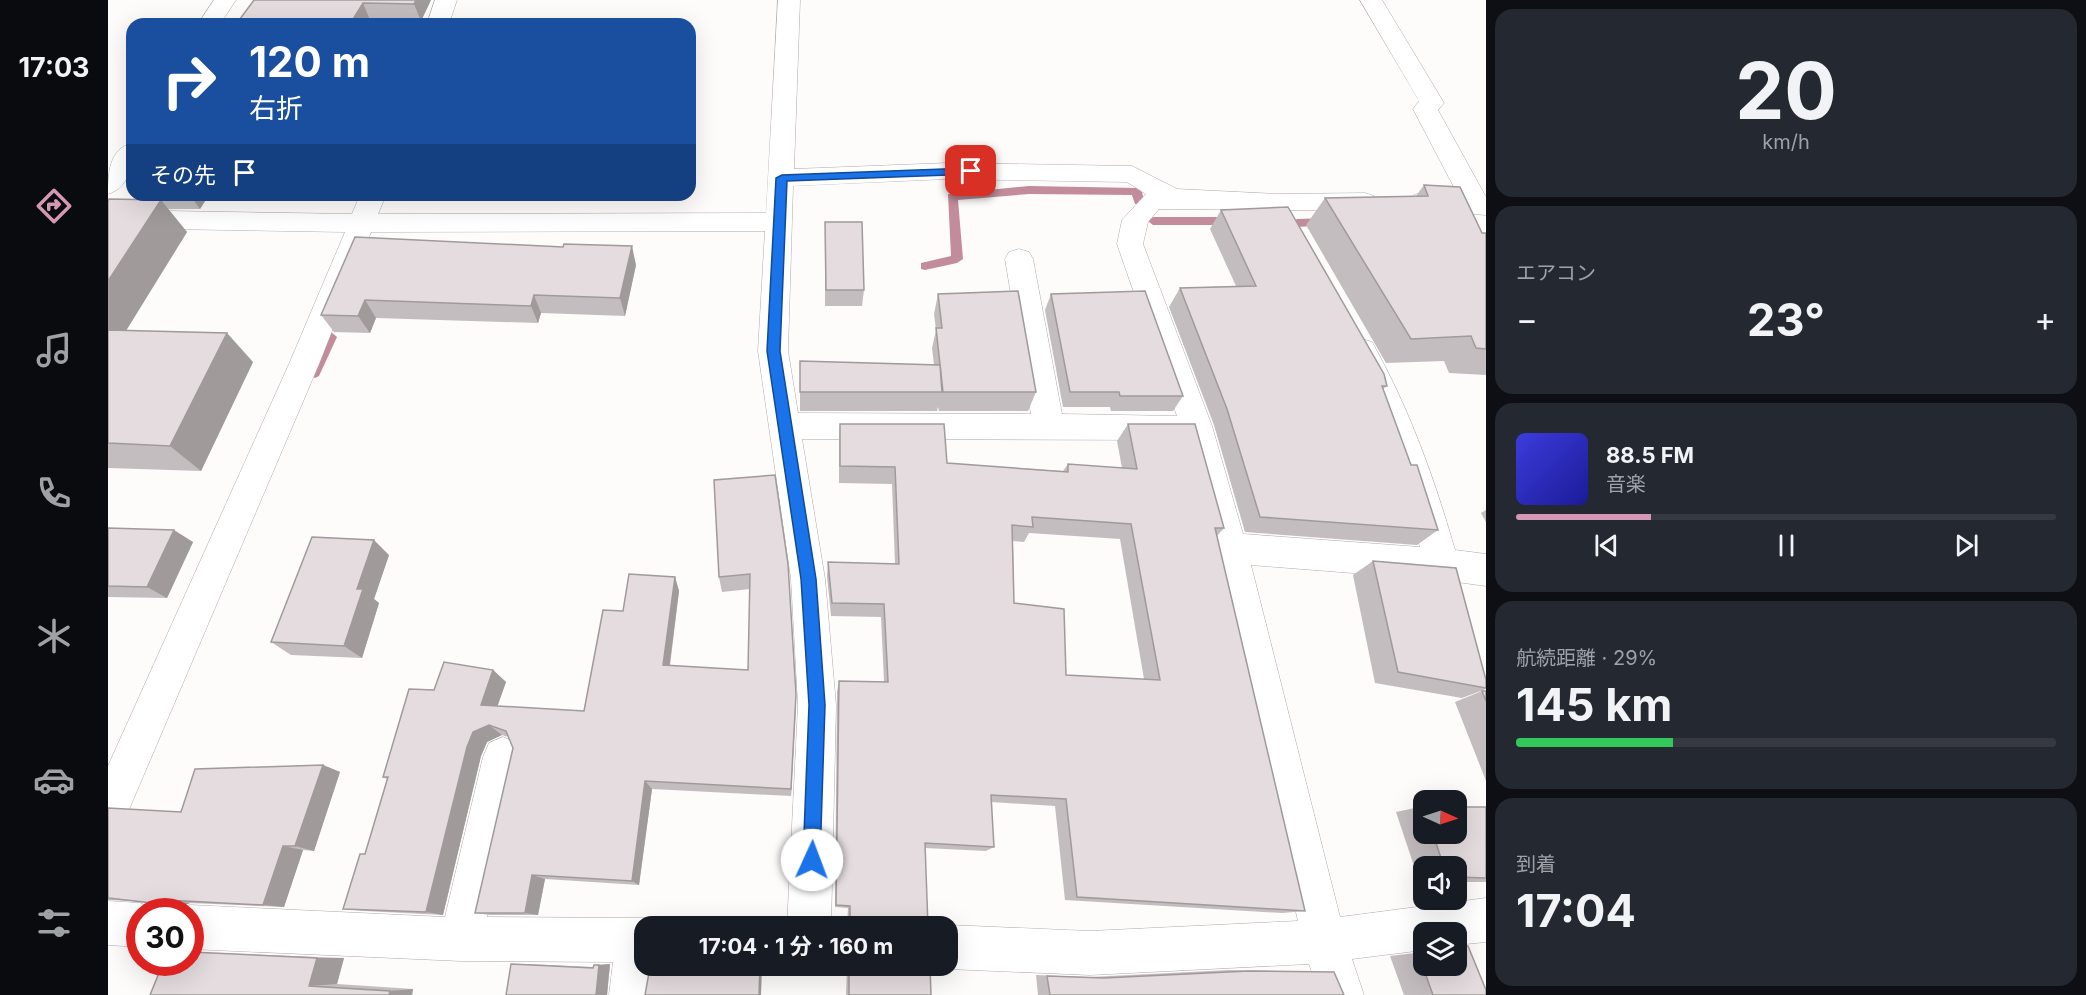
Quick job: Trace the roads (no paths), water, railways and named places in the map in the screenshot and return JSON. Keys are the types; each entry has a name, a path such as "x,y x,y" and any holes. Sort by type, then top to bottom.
{"street":[{"path":"213,18 225,0"},
{"path":"440,18 446,0"},
{"path":"789,0 773,351 808,579 817,705 809,916"},
{"path":"1371,0 1432,103 1425,109 1481,205"},
{"path":"108,185 126,160"},
{"path":"782,178 948,171 1132,174 1172,198"},
{"path":"1342,995 1324,941 1230,549 1196,426 1130,244 1135,220 1151,201 1172,198 1278,203 1390,202 1481,205"},
{"path":"1278,203 1296,234"},
{"path":"108,219 366,209 779,222"},
{"path":"108,812 304,364 366,209"},
{"path":"1019,259 1049,427"},
{"path":"1348,327 1383,388 1412,459 1442,564"},
{"path":"785,426 1196,426"},
{"path":"1230,549 1442,564 1486,570"},
{"path":"461,939 503,757"},
{"path":"958,947 1090,954 1324,941 1486,920"},
{"path":"108,923 126,924"},
{"path":"204,928 461,939 634,940"},
{"path":"631,995 634,976"}],"waterway":[{"path":"925,266 957,259 952,197 1029,190 1137,192 1139,201"},
{"path":"1153,221 1233,221"},
{"path":"1297,223 1326,222"},
{"path":"315,373 331,337"}]}
